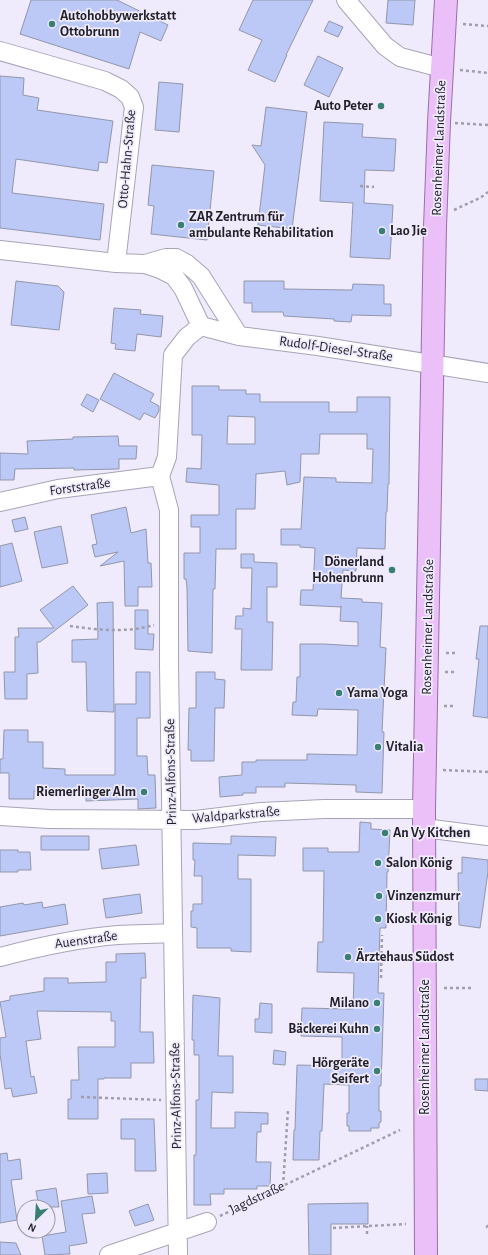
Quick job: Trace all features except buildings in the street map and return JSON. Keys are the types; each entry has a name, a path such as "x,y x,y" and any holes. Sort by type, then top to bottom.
{"main road":[{"name":"Rosenheimer Landstraße","path":"426,1255 424,819 435,227 446,0"}],"street":[{"path":"346,0 385,46 400,57 442,68"},
{"name":"Otto-Hahn-Straße","path":"0,51 105,81 121,89 130,97 134,107 116,263"},
{"path":"0,250 116,263 145,264 174,276 183,288 201,326 187,337 173,355 167,457 160,476"},
{"path":"145,264 166,258 176,258 187,264 201,276 239,336"},
{"name":"Rudolf-Diesel-Straße","path":"201,326 239,336 433,363 488,373"},
{"name":"Forststraße","path":"0,502 58,489 160,476"},
{"name":"Prinz-Alfons-Straße","path":"160,476 169,510 169,624 178,1255"},
{"name":"Waldparkstraße","path":"0,816 49,819 196,820 261,812 324,809 424,819 488,836"},
{"name":"Auenstraße","path":"0,957 61,943 118,935 173,933"},
{"path":"109,1255 207,1222"}],"path":[{"path":"481,26 488,26"},
{"path":"479,72 488,73"},
{"path":"478,124 488,125"},
{"path":"360,186 374,187"},
{"path":"454,210 480,198 488,192"},
{"path":"70,626 97,630 140,629 156,624 169,624"},
{"path":"446,653 455,653"},
{"path":"445,672 454,672"},
{"path":"444,706 453,706"},
{"path":"443,770 488,772"},
{"path":"381,978 382,935"},
{"path":"444,988 474,988"},
{"path":"81,1097 176,1101"},
{"path":"283,1186 288,1110"},
{"name":"Jagdstraße","path":"207,1222 400,1130"},
{"path":"333,1228 406,1224"},
{"path":"367,1226 367,1234"}],"place":[{"name":"Autohobbywerkstatt Ottobrunn","path":"52,24"},
{"name":"Auto Peter","path":"381,106"},
{"name":"ZAR Zentrum für ambulante Rehabilitation","path":"181,225"},
{"name":"Lao Jie","path":"382,231"},
{"name":"Dönerland Hohenbrunn","path":"392,570"},
{"name":"Yama Yoga","path":"339,693"},
{"name":"Vitalia","path":"378,747"},
{"name":"Riemerlinger Alm","path":"144,792"},
{"name":"An Vy Kitchen","path":"385,833"},
{"name":"Salon König","path":"378,863"},
{"name":"Vinzenzmurr","path":"379,896"},
{"name":"Kiosk König","path":"378,919"},
{"name":"Ärztehaus Südost","path":"348,957"},
{"name":"Milano","path":"377,1003"},
{"name":"Bäckerei Kuhn","path":"377,1029"},
{"name":"Hörgeräte Seifert","path":"377,1071"}]}
